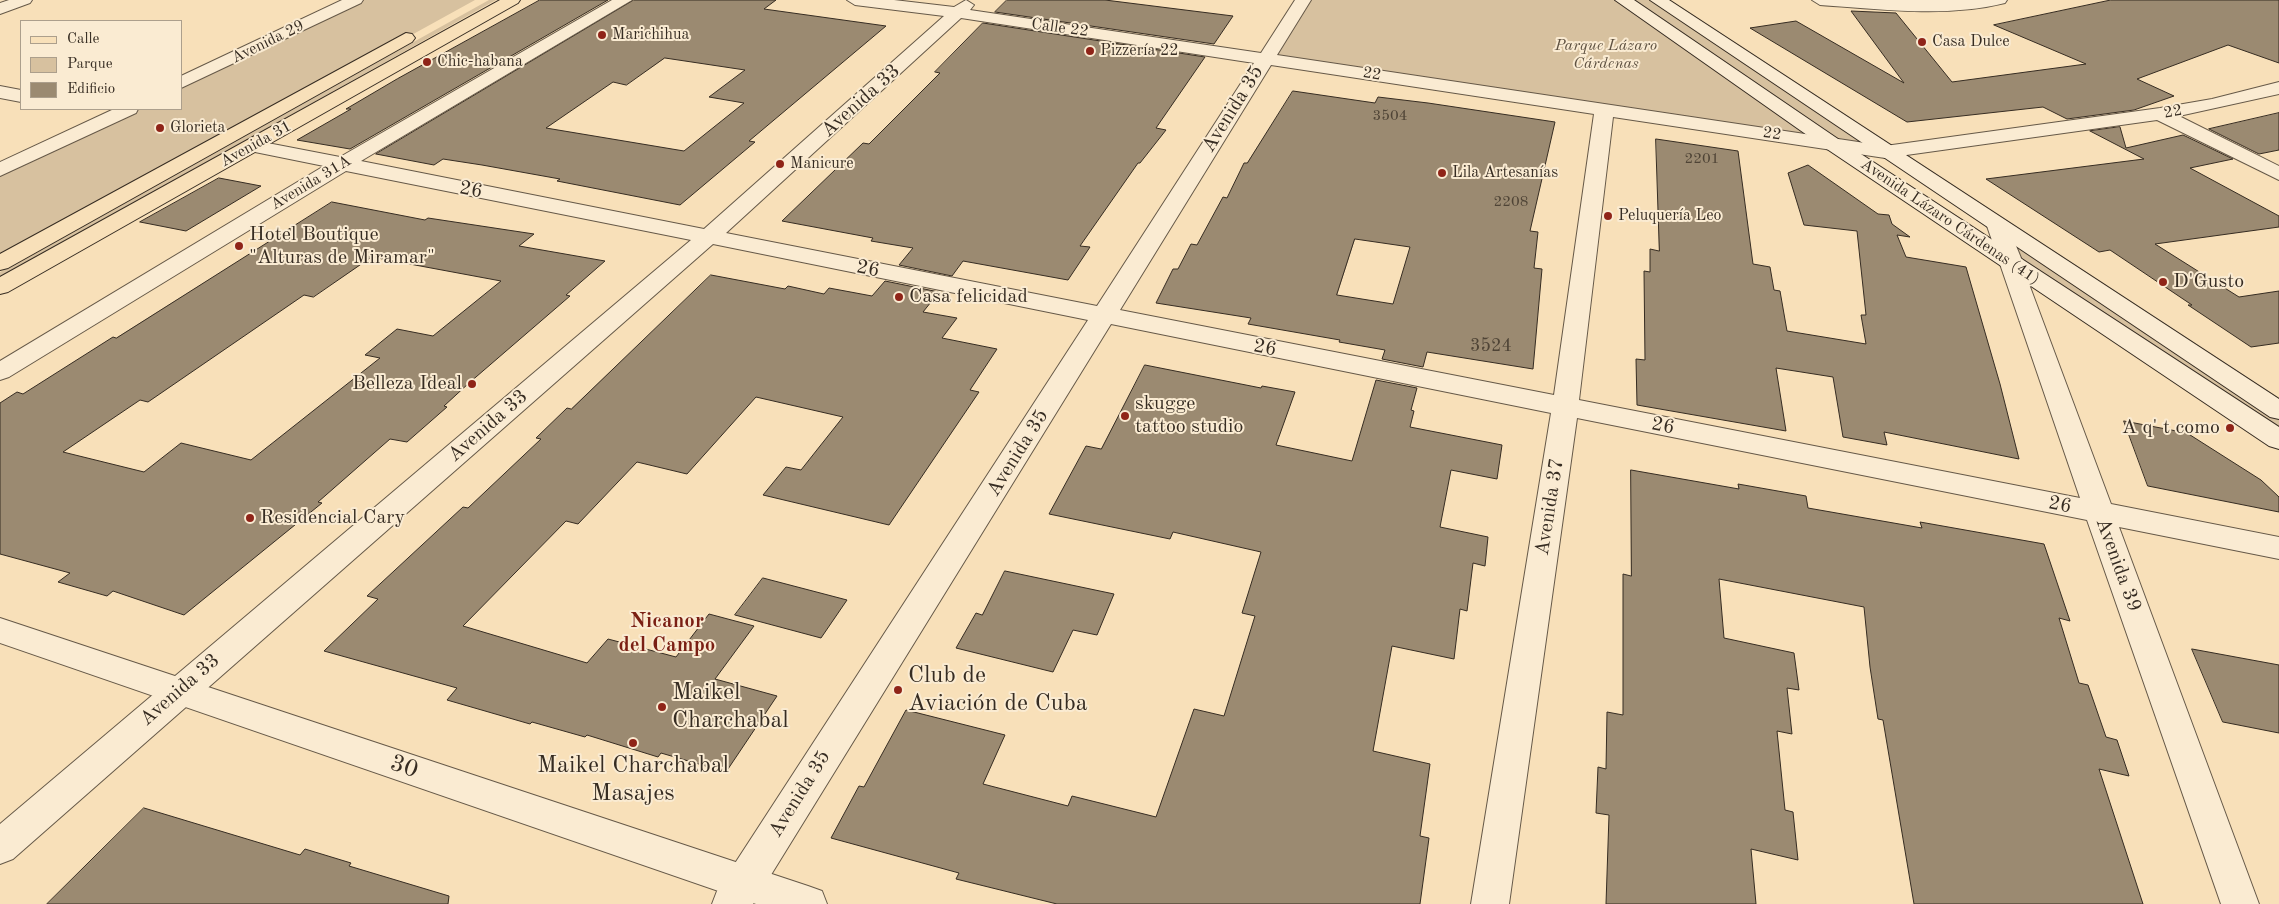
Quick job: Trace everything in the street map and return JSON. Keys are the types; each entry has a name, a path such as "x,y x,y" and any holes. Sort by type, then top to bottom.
{"main road":[{"name":"Avenida 31","path":"0,263 475,0"},
{"name":"Avenida 31","path":"0,287 512,0"}],"street":[{"path":"0,9 24,0"},
{"name":"Avenida 29","path":"182,83 355,0"},
{"name":"Avenida 31A","path":"0,372 341,165 624,0"},
{"name":"Calle 22","path":"855,0 965,7 1264,58"},
{"name":"Avenida 35","path":"738,893 1104,316 1264,58 1303,0"},
{"name":"Avenida Lázaro Cárdenas (41)","path":"1623,0 1831,143 2279,440"},
{"name":"Avenida Lázaro Cárdenas (41)","path":"1658,0 2279,412"},
{"path":"1820,0 1941,6 1980,4 1999,0"},
{"name":"Avenida 33","path":"0,847 708,237 965,7"},
{"name":"22","path":"1264,58 1885,152 2160,114 2212,105 2279,88"},
{"path":"0,92 20,96"},
{"path":"97,110 122,112"},
{"name":"Avenida 37","path":"1490,904 1565,407 1604,110"},
{"path":"0,170 122,112"},
{"path":"2160,114 2279,174"},
{"name":"26","path":"252,146 2279,548"},
{"name":"Avenida 39","path":"1998,226 2012,263 2016,284 2100,512 2240,904"},
{"name":"30","path":"0,630 179,691 738,893 808,904"}],"green space":[{"path":"355,0 475,0 0,262 0,170 127,110 182,110 182,83"},
{"path":"489,0 496,0 0,278 0,272"},
{"name":"Parque Lázaro Cárdenas","path":"1303,0 1659,0 1895,151 1264,58"},
{"path":"2004,223 2279,402 2279,438 2017,262"}],"building":[{"path":"540,0 608,0 350,149 297,140 351,109 346,109 397,79"},
{"path":"634,0 776,0 764,9 886,26 749,141 755,142 680,205 557,181 560,179 482,165 443,159 434,165 376,154","holes":["665,58 745,70 709,97 744,103 684,151 546,128 613,82 626,85"]},
{"path":"1007,0 1105,0 1233,16 1214,44 995,12"},
{"path":"2111,0 2279,0 2279,63 2228,45 2137,79 2174,96 2134,110 2067,119 2043,107 1907,122 1750,28 1796,21 1904,83 1851,11 1896,13 1952,82 2086,64 1994,25"},
{"path":"983,23 1205,57 1156,128 1166,130 1140,163 1138,163 1080,246 1090,247 1068,280 963,261 952,276 899,265 913,248 871,241 873,238 782,221 863,143 869,144 940,73 935,72"},
{"path":"1293,91 1375,103 1378,97 1555,122 1530,231 1538,232 1534,268 1542,269 1533,369 1427,352 1423,367 1382,359 1385,350 1248,324 1251,318 1156,303 1173,269 1178,269 1191,244 1197,245 1223,197 1227,198 1244,163 1247,163","holes":["1355,239 1410,247 1393,304 1337,295"]},
{"path":"2279,113 2279,150 2259,154 2209,129"},
{"path":"2120,127 2126,148 2183,135 2233,159 2190,168 2279,216 2279,227 2155,244 2239,297 2279,291 2279,343 2251,347 2110,250 2099,252 1986,179 2144,159 2090,131"},
{"path":"1656,139 1738,151 1753,264 1770,267 1774,290 1780,291 1787,331 1866,344 1861,315 1866,315 1857,231 1804,225 1788,173 1808,165 1878,214 1889,215 1892,224 1910,237 1897,235 1906,257 1966,267 2000,384 2019,459 1884,432 1887,445 1843,437 1833,377 1776,368 1786,431 1637,405 1636,359 1645,360 1644,271 1650,272 1650,249 1659,251"},
{"path":"219,178 261,186 186,231 140,222"},
{"path":"332,202 425,220 428,218 534,234 519,246 605,261 566,295 570,296 469,383 444,406 447,407 407,442 390,439 318,502 322,503 184,615 113,591 107,596 58,582 70,573 0,554 0,403 17,392 23,394 113,337 116,338","holes":["372,257 501,281 433,336 397,329 365,355 380,358 251,460 181,443 144,472 63,452 140,400 148,402 304,295 313,297"]},
{"path":"711,275 785,289 788,286 824,294 829,288 872,296 885,281 939,292 923,312 957,318 942,338 997,349 970,390 979,392 889,525 763,495 786,467 801,470 843,417 756,397 687,474 637,462 578,524 566,521 463,626 587,663 608,639 676,657 709,614 754,626 715,679 777,696 726,772 661,753 658,757 587,735 585,737 532,722 530,724 447,700 457,688 324,651 378,599 367,596 463,507 468,508 541,439 536,438 567,408 571,409"},
{"path":"1145,365 1261,388 1262,386 1295,392 1276,445 1352,461 1376,380 1417,388 1411,410 1414,411 1410,427 1502,445 1497,479 1451,470 1440,527 1488,537 1485,566 1473,563 1467,611 1460,609 1454,659 1392,646 1373,751 1430,764 1420,836 1429,838 1420,904 1057,904 956,879 959,873 831,838 859,786 864,787 906,710 1005,735 983,784 1068,806 1072,796 1156,817 1194,709 1224,716 1255,616 1242,613 1261,552 1173,532 1170,539 1049,514 1086,446 1101,449"},
{"path":"2124,421 2187,433 2261,480 2279,497 2279,512 2148,486"},
{"path":"1631,470 1739,489 1738,484 1806,496 1808,508 1922,528 1920,522 2044,544 2070,621 2059,618 2079,683 2088,685 2106,737 2117,740 2129,776 2099,769 2143,904 1914,904 1883,720 1878,719 1864,607 1719,579 1724,638 1794,653 1799,690 1787,688 1792,734 1777,731 1785,810 1793,812 1798,860 1751,849 1756,904 1606,904 1609,815 1596,813 1598,767 1606,769 1607,712 1623,715 1623,574 1631,576"},
{"path":"1005,571 1114,594 1097,635 1073,630 1053,672 956,648 976,613 982,615"},
{"path":"763,578 847,600 821,638 735,615"},
{"path":"2192,649 2279,665 2279,733 2223,722"},
{"path":"144,808 300,855 305,849 351,863 349,866 449,896 448,904 47,904"}],"place":[{"name":"Marichihua","path":"602,35"},
{"name":"Casa Dulce","path":"1922,42"},
{"name":"Pizzería 22","path":"1090,51"},
{"name":"Chic-habana","path":"427,62"},
{"name":"Glorieta","path":"160,128"},
{"name":"Manicure","path":"780,164"},
{"name":"Lila Artesanías","path":"1442,173"},
{"name":"Peluquería Leo","path":"1608,216"},
{"name":"Hotel Boutique \"Alturas de Miramar\"","path":"239,246"},
{"name":"D'Gusto","path":"2163,282"},
{"name":"Casa felicidad","path":"899,297"},
{"name":"Belleza Ideal","path":"472,384"},
{"name":"skugge tattoo studio","path":"1125,416"},
{"name":"A q' t como","path":"2230,428"},
{"name":"Residencial Cary","path":"250,518"},
{"name":"Club de Aviación de Cuba","path":"898,690"},
{"name":"Maikel Charchabal","path":"662,707"},
{"name":"Maikel Charchabal Masajes","path":"633,743"}],"district":[{"name":"Nicanor del Campo","path":"667,633"}]}
